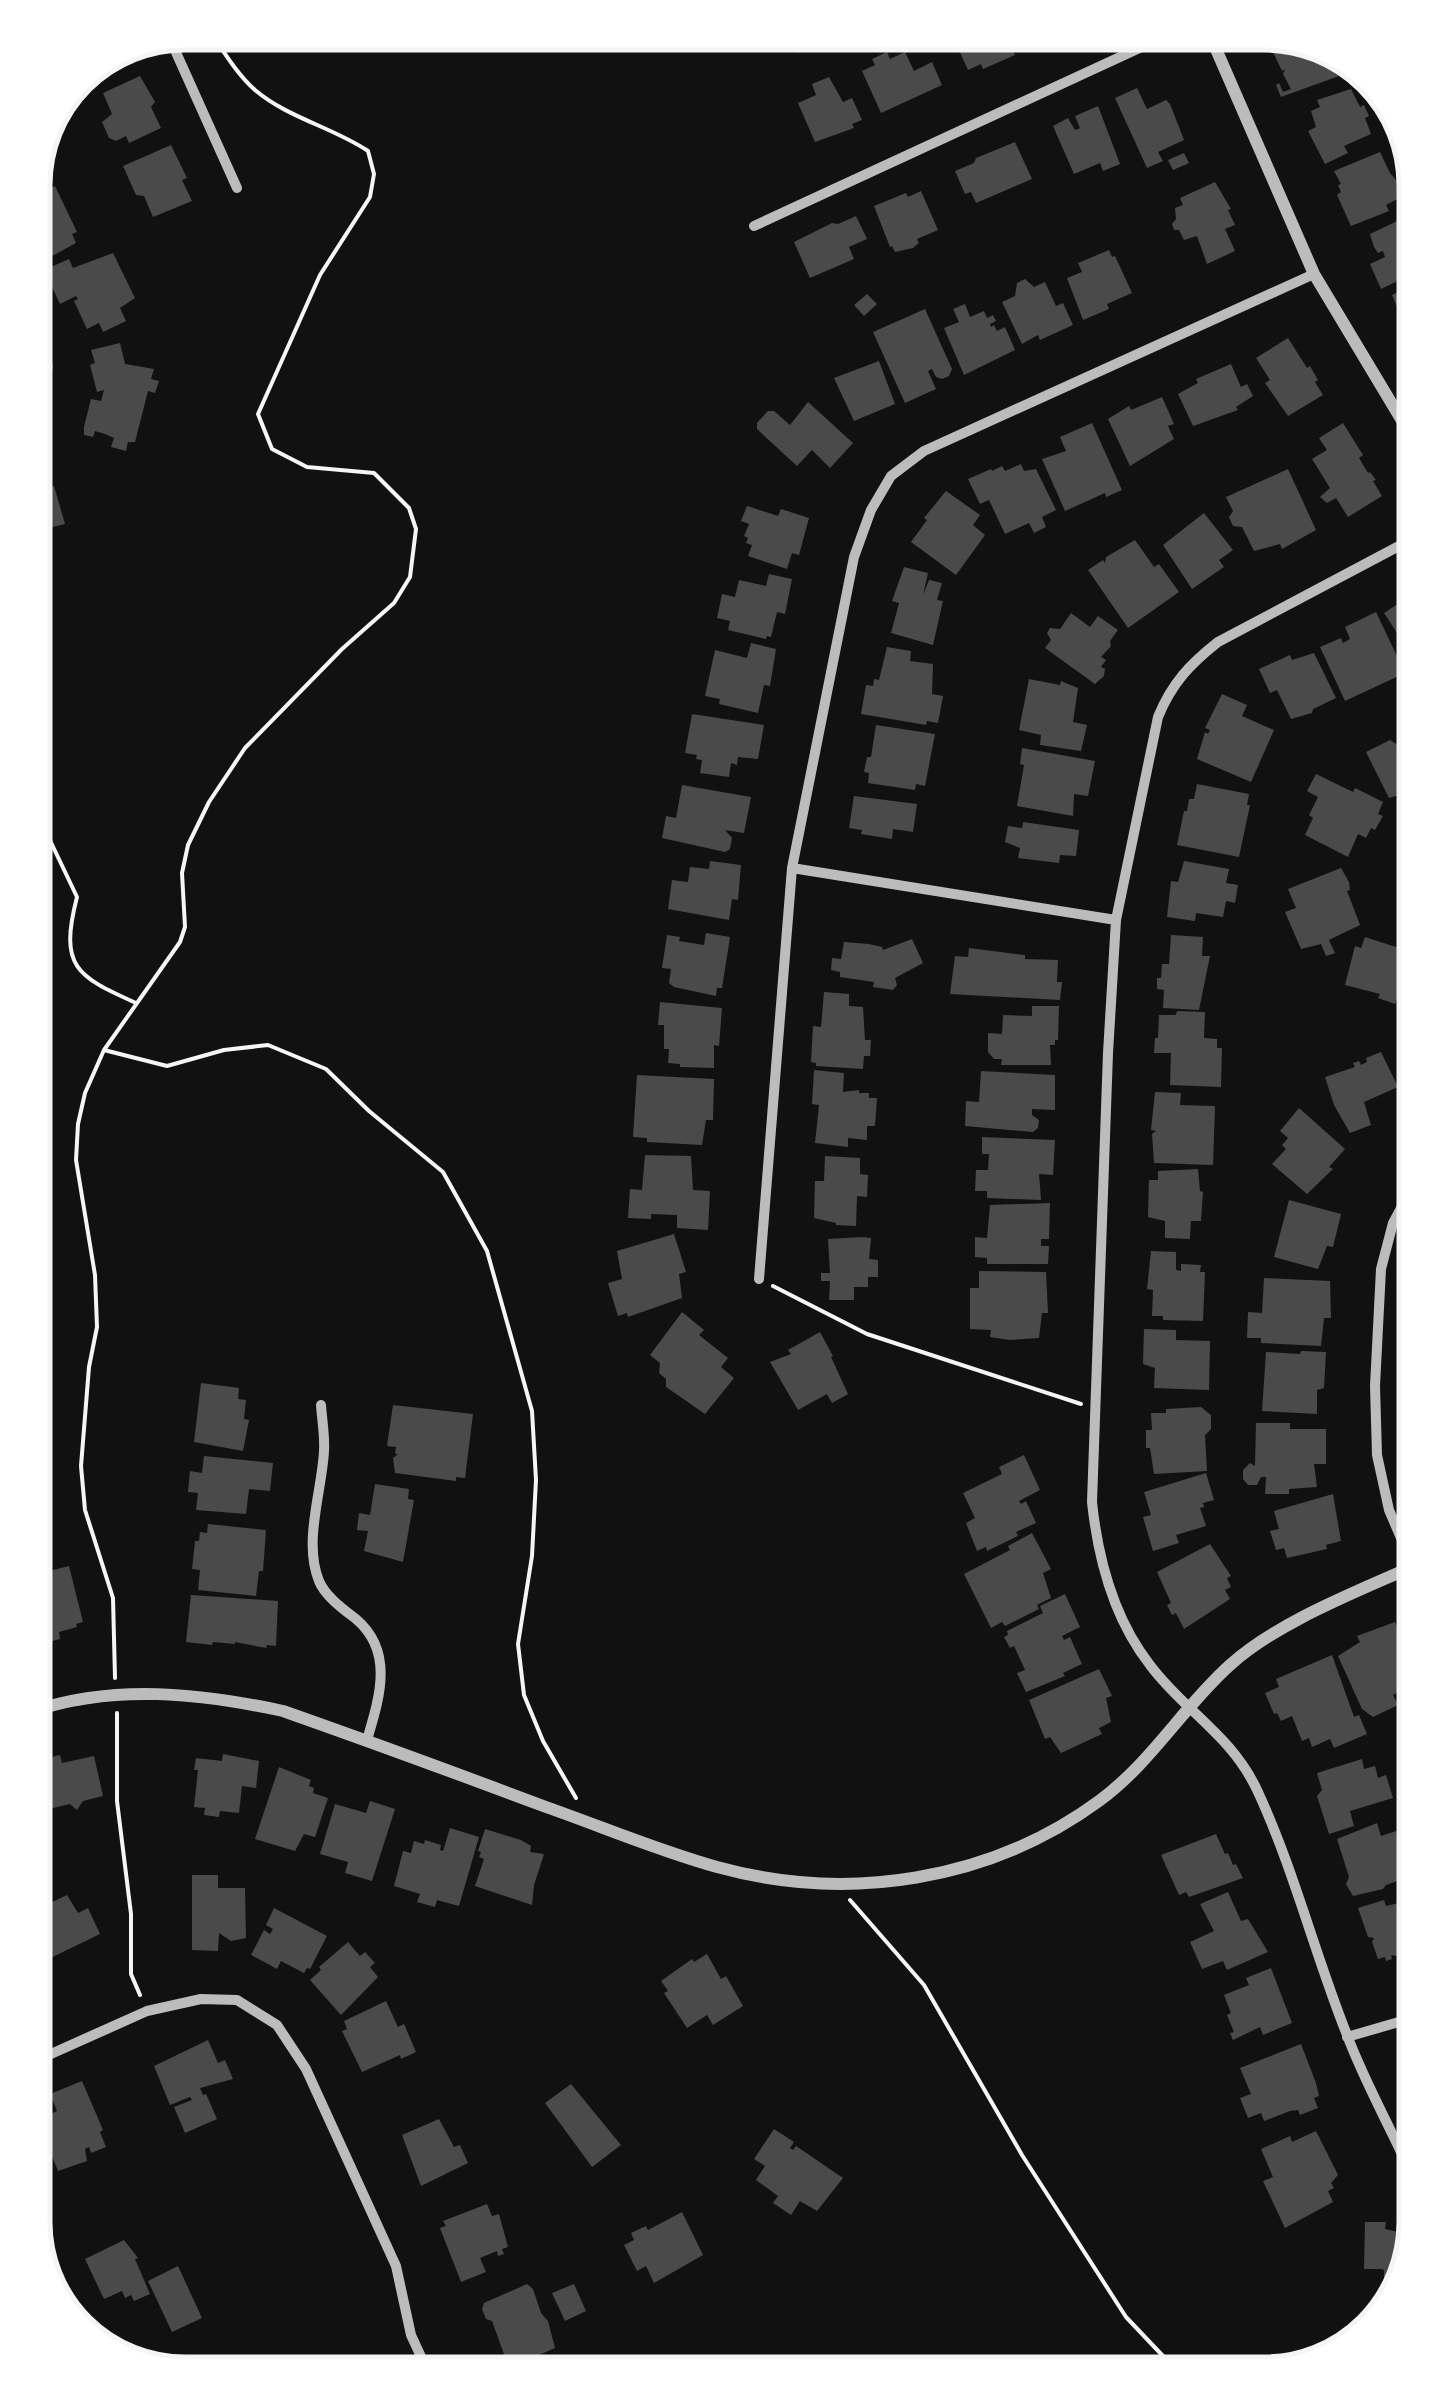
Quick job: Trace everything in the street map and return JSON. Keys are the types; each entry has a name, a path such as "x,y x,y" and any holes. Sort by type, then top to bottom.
{"street":[{"path":"754,226 1135,50"},
{"path":"1216,50 1314,274 1399,416"},
{"path":"175,51 236,188"},
{"path":"759,1280 792,868 854,557 870,510 891,476 924,450 1314,274"},
{"path":"1399,547 1248,624 1189,664 1170,689 1158,716 1116,920 1092,1502 1098,1550 1118,1608 1150,1665 1234,1752 1256,1788 1286,1860 1347,2037 1399,2148"},
{"path":"792,868 1116,920"},
{"path":"1399,1212 1380,1269 1375,1386 1377,1455 1389,1510 1399,1532"},
{"path":"321,1405 324,1448 313,1547 318,1581 335,1602 362,1624 379,1654 383,1685 367,1740"},
{"path":"50,1708 116,1695 160,1693 220,1698 283,1711 719,1868 806,1883 884,1884 980,1863 1036,1839 1100,1800 1159,1746 1189,1704 1234,1662 1307,1615 1399,1573"},
{"path":"50,2054 147,2011 201,1998 236,2000 276,2025 306,2069 396,2266 410,2335 420,2357"},
{"path":"1347,2037 1399,2022"}],"path":[{"path":"147,2011 131,1974 131,1914 117,1801 113,1598 85,1510 81,1466 89,1367 97,1327 95,1275 76,1160 78,1124 85,1093 104,1050 180,942 185,927 182,873 188,845 209,802 246,748 342,649 394,603 410,576 416,529 409,508 374,473 307,468 272,449 258,414 320,275 370,198 374,174 368,151 256,90 226,50"},
{"path":"50,840 78,897 70,927 72,960 89,982 136,1003"},
{"path":"104,1050 167,1066 224,1050 268,1046 326,1069 369,1112 442,1172 488,1251 532,1411 536,1480 532,1556 518,1644 524,1695 543,1741 587,1822"},
{"path":"759,1280 867,1334 1095,1408"},
{"path":"836,1884 924,1985 1022,2155 1126,2317 1164,2357"}],"building":[{"path":"959,50 1012,50 1015,55 983,69 981,64 968,70"},
{"path":"1272,50 1307,57 1342,75 1281,97 1276,85 1279,83 1283,92 1291,89 1283,74 1285,69 1282,71"},
{"path":"887,52 890,59 905,52 914,71 932,62 942,85 881,113 862,71 875,65 872,59"},
{"path":"140,76 155,102 151,107 161,128 129,143 126,136 116,141 109,138 102,122 112,114 103,93"},
{"path":"829,77 843,102 852,98 862,120 852,124 854,128 815,142 798,103 816,95 812,84"},
{"path":"1137,88 1147,109 1166,100 1170,104 1184,140 1158,152 1163,161 1147,168 1115,98"},
{"path":"1351,89 1369,116 1365,118 1371,134 1344,146 1348,153 1325,164 1308,131 1316,127 1311,111 1320,107 1317,100"},
{"path":"1098,106 1120,164 1103,171 1100,163 1074,174 1053,126 1068,118 1075,130 1080,128 1075,116"},
{"path":"1015,142 1032,179 976,203 971,192 965,194 955,171"},
{"path":"171,145 187,178 182,180 192,201 153,217 144,196 136,195 123,166"},
{"path":"1380,152 1390,173 1398,180 1399,198 1386,205 1389,211 1351,226 1337,195 1341,184 1334,171"},
{"path":"1184,153 1189,163 1173,170 1168,160"},
{"path":"1215,182 1231,209 1228,210 1235,225 1225,229 1235,251 1207,264 1197,236 1184,240 1172,224 1176,219 1175,208 1183,205 1180,198"},
{"path":"55,186 77,232 72,234 76,243 50,257 50,188"},
{"path":"921,191 938,230 917,239 919,243 913,248 895,252 874,206"},
{"path":"856,216 867,239 849,247 854,259 810,278 794,242"},
{"path":"1399,220 1399,280 1381,289 1370,264 1385,257 1383,251 1378,253 1374,247 1370,234"},
{"path":"1109,250 1132,293 1083,320 1067,278 1082,272 1078,263"},
{"path":"113,253 135,298 120,308 126,321 103,332 99,323 87,329 74,301 76,296 60,304 50,283 50,267 69,259 73,268"},
{"path":"1025,279 1034,287 1045,282 1056,306 1063,303 1073,325 1022,344 1002,302 1015,296 1017,283"},
{"path":"1399,292 1399,312 1392,295"},
{"path":"867,294 877,304 864,316 854,305"},
{"path":"965,304 970,317 984,311 987,318 993,315 996,321 991,327 994,325 997,331 1005,327 1015,350 964,375 944,328 959,322 953,309"},
{"path":"925,309 952,369 942,379 932,369 928,371 936,389 905,403 873,332"},
{"path":"1288,338 1307,368 1310,366 1323,395 1288,416 1265,383 1270,380 1256,358"},
{"path":"120,343 125,364 154,369 151,379 159,381 155,393 148,391 135,442 128,442 126,451 111,447 114,438 105,434 95,431 93,437 84,435 91,399 101,401 104,390 97,392 90,365 95,363 91,350"},
{"path":"879,361 895,404 854,421 834,378"},
{"path":"1231,364 1241,387 1247,384 1253,396 1236,407 1238,410 1193,426 1178,394 1198,383 1196,379"},
{"path":"1162,397 1174,424 1168,426 1174,439 1130,466 1108,419 1129,406 1131,410"},
{"path":"808,402 853,443 830,468 812,450 797,466 757,429 757,423 768,411 774,411 790,425"},
{"path":"1092,423 1122,490 1106,497 1105,493 1065,511 1042,459 1066,451 1060,437"},
{"path":"1343,423 1382,496 1348,517 1336,498 1327,503 1320,497 1330,488 1312,459 1327,450 1319,438"},
{"path":"1021,464 1024,471 1036,469 1056,510 1042,517 1046,527 1034,533 1029,523 1005,534 989,500 980,504 968,479 991,469 1002,466 1005,471"},
{"path":"1288,469 1316,530 1282,549 1280,544 1254,551 1242,527 1233,526 1229,517 1233,511 1226,497"},
{"path":"54,486 65,524 50,528 50,487"},
{"path":"946,491 980,515 973,525 985,535 956,575 911,542"},
{"path":"747,506 778,516 781,509 809,518 799,555 792,553 787,569 748,556 752,545 746,543 748,538 744,536 749,524 741,521"},
{"path":"1204,513 1233,550 1219,560 1224,567 1192,589 1163,545"},
{"path":"1135,540 1179,592 1128,628 1088,570 1103,560 1105,563 1106,557"},
{"path":"904,567 928,573 923,595 929,580 942,583 937,600 943,601 933,645 891,633 899,603 892,601"},
{"path":"769,574 792,579 785,614 777,612 771,637 728,630 730,621 717,618 722,594 735,597 739,580 766,586"},
{"path":"1399,603 1399,636 1384,613"},
{"path":"1376,612 1399,660 1399,676 1345,701 1320,647 1341,638 1343,643 1350,639 1345,627"},
{"path":"1071,613 1090,627 1098,616 1118,630 1101,657 1106,660 1101,667 1105,669 1104,676 1095,684 1045,648 1051,640 1047,633 1050,628 1060,629"},
{"path":"751,643 776,649 770,686 764,685 758,713 719,704 720,699 705,696 715,650 747,658"},
{"path":"887,647 911,651 910,661 933,664 932,694 943,696 938,723 927,721 926,725 861,714 866,685 873,686 874,679 879,680"},
{"path":"1314,653 1336,698 1312,713 1291,719 1277,690 1270,693 1259,669 1290,655 1292,660"},
{"path":"1029,679 1060,685 1061,681 1078,688 1073,722 1087,725 1081,751 1040,745 1041,735 1019,730"},
{"path":"1222,694 1247,705 1242,716 1274,730 1251,782 1197,759 1205,732 1210,730 1205,728"},
{"path":"692,714 764,725 758,759 738,757 737,765 731,763 729,777 700,773 702,760 685,753"},
{"path":"876,725 935,734 925,786 916,784 915,790 868,783 869,773 864,772 867,757 871,757"},
{"path":"1390,740 1398,745 1399,795 1389,798 1366,752"},
{"path":"1022,748 1095,761 1088,796 1074,794 1073,816 1017,806 1024,765 1020,764"},
{"path":"1316,774 1383,802 1378,814 1383,816 1375,830 1371,828 1366,838 1358,834 1348,857 1305,835 1318,797 1307,791"},
{"path":"1197,784 1249,794 1239,857 1177,845 1184,811 1189,799 1194,799"},
{"path":"682,785 751,797 744,833 725,830 732,838 730,849 725,852 662,838 666,816 676,818"},
{"path":"854,796 917,804 913,832 893,829 892,839 849,828"},
{"path":"1023,822 1079,830 1076,856 1060,855 1059,863 1018,858 1020,848 1005,842 1008,826 1022,828"},
{"path":"710,861 741,865 738,900 732,899 729,920 668,909 672,880 688,882 690,867 709,869"},
{"path":"1184,861 1229,869 1226,883 1238,885 1235,903 1226,901 1223,917 1196,913 1195,921 1167,917 1171,881 1178,882"},
{"path":"1341,868 1349,882 1347,891 1360,925 1329,940 1335,953 1326,956 1321,944 1301,949 1285,912 1296,908 1288,889"},
{"path":"706,933 730,937 722,988 717,988 716,996 674,987 669,983 671,969 662,968 667,935 704,945"},
{"path":"1171,935 1203,937 1202,956 1210,956 1199,1010 1163,1008 1164,990 1157,989 1157,978 1161,978 1162,964 1169,964"},
{"path":"1365,937 1399,948 1399,1000 1395,1004 1378,998 1380,994 1345,985 1355,946 1361,948"},
{"path":"912,939 923,963 895,978 897,985 893,990 873,987 874,982 840,977 840,972 831,970 832,958 841,959 844,942 869,944 883,950"},
{"path":"969,948 1025,955 1025,959 1058,960 1060,1000 950,994 955,956 968,957"},
{"path":"824,992 849,994 849,1006 863,1007 865,1040 871,1040 870,1056 864,1056 863,1069 816,1066 811,1062 813,1026 821,1027"},
{"path":"660,1002 722,1008 719,1046 714,1045 714,1068 668,1063 664,1025 658,1025"},
{"path":"1032,1006 1059,1006 1058,1040 1050,1045 1051,1065 1001,1065 1002,1059 994,1059 988,1052 988,1033 1002,1034 1003,1015 1032,1016"},
{"path":"1177,1011 1205,1012 1204,1038 1217,1039 1217,1048 1222,1048 1221,1087 1170,1085 1171,1053 1154,1053 1155,1038 1159,1015 1176,1015"},
{"path":"1381,1052 1398,1087 1364,1102 1371,1125 1350,1133 1334,1105 1325,1077 1355,1067 1353,1063 1359,1061 1361,1065 1367,1062 1366,1058"},
{"path":"814,1070 844,1073 843,1092 859,1090 869,1093 869,1098 877,1098 875,1126 867,1126 867,1140 848,1138 848,1147 815,1143 819,1105 812,1104"},
{"path":"981,1071 1055,1075 1055,1110 1032,1109 1032,1115 1039,1120 1033,1132 965,1126 966,1101 979,1102"},
{"path":"637,1075 714,1079 713,1120 706,1120 702,1145 647,1142 647,1138 633,1137"},
{"path":"1155,1092 1181,1093 1180,1105 1215,1106 1213,1165 1154,1163 1152,1134 1156,1131 1151,1130"},
{"path":"1299,1108 1345,1149 1329,1167 1333,1169 1307,1194 1272,1164 1286,1149 1282,1145 1288,1138 1280,1131"},
{"path":"982,1137 1055,1140 1053,1175 1039,1174 1041,1200 987,1198 987,1191 975,1191 976,1170 988,1170 989,1154 982,1154"},
{"path":"645,1155 691,1156 693,1190 710,1191 708,1230 677,1228 677,1215 628,1218 630,1189 642,1190"},
{"path":"825,1156 860,1158 860,1174 868,1175 867,1197 857,1196 856,1226 814,1218 815,1181 824,1181"},
{"path":"1198,1169 1203,1192 1201,1221 1191,1221 1190,1239 1165,1238 1165,1221 1148,1217 1149,1180 1158,1180 1158,1171"},
{"path":"1289,1200 1341,1214 1333,1247 1327,1246 1318,1269 1274,1257"},
{"path":"1050,1203 1049,1239 1041,1239 1041,1246 1049,1246 1048,1264 987,1264 987,1258 975,1257 975,1237 987,1238 990,1205"},
{"path":"674,1234 686,1272 679,1274 682,1298 628,1317 627,1313 618,1316 608,1283 622,1279 617,1251"},
{"path":"871,1238 869,1259 878,1260 878,1277 868,1277 868,1287 854,1287 854,1300 829,1300 830,1281 821,1281 821,1273 830,1273 828,1239"},
{"path":"1151,1251 1176,1252 1176,1270 1181,1271 1181,1264 1201,1265 1200,1272 1205,1272 1203,1321 1152,1316 1153,1290 1147,1289"},
{"path":"979,1271 1046,1272 1048,1313 1042,1313 1039,1338 1010,1340 990,1337 991,1330 970,1329 970,1288 979,1288"},
{"path":"1264,1278 1330,1281 1331,1318 1324,1318 1321,1346 1261,1343 1261,1338 1247,1338 1248,1312 1262,1313"},
{"path":"682,1312 704,1330 699,1335 728,1358 721,1367 734,1378 705,1414 666,1387 666,1379 659,1373 660,1363 650,1355"},
{"path":"1144,1329 1176,1330 1176,1340 1210,1341 1209,1390 1154,1388 1155,1368 1143,1364"},
{"path":"820,1332 848,1394 832,1403 827,1394 798,1410 770,1362 791,1354 788,1350"},
{"path":"1266,1352 1326,1352 1324,1388 1317,1390 1317,1414 1262,1411"},
{"path":"201,1383 239,1388 238,1399 246,1400 244,1419 249,1420 243,1451 194,1442"},
{"path":"393,1405 473,1414 465,1478 456,1477 456,1481 395,1473 396,1447 387,1446"},
{"path":"1201,1407 1211,1415 1211,1429 1205,1435 1207,1471 1154,1474 1150,1448 1146,1448 1146,1430 1152,1430 1151,1413"},
{"path":"1256,1423 1290,1423 1290,1429 1326,1429 1326,1464 1314,1464 1317,1487 1289,1489 1289,1494 1265,1494 1266,1477 1261,1477 1257,1485 1248,1485 1243,1470 1250,1463 1255,1466"},
{"path":"1024,1455 1040,1490 1019,1501 1026,1501 1036,1523 987,1551 986,1547 977,1551 966,1523 975,1518 963,1493 1002,1474 999,1467"},
{"path":"204,1456 273,1463 270,1491 249,1489 246,1514 196,1510 198,1493 188,1492 190,1471 202,1473"},
{"path":"1206,1473 1214,1500 1200,1508 1206,1526 1176,1535 1179,1543 1153,1551 1143,1517 1151,1515 1144,1492"},
{"path":"375,1484 409,1489 408,1499 414,1500 403,1562 364,1551 368,1531 357,1530 359,1513 370,1515"},
{"path":"1333,1494 1341,1541 1326,1545 1327,1549 1287,1558 1284,1548 1276,1550 1270,1531 1279,1529 1274,1511"},
{"path":"208,1524 266,1530 263,1571 259,1571 256,1596 198,1590 200,1570 192,1569 195,1541 199,1541 200,1532 207,1533"},
{"path":"1032,1533 1051,1569 1043,1573 1051,1598 1037,1605 1039,1609 1005,1626 1002,1622 991,1628 964,1574 1010,1550 1008,1546"},
{"path":"1210,1544 1231,1576 1227,1578 1231,1587 1225,1590 1230,1599 1184,1629 1167,1605 1171,1603 1157,1572"},
{"path":"69,1566 83,1622 59,1632 60,1639 50,1642 50,1571"},
{"path":"1065,1594 1080,1627 1062,1636 1064,1640 1070,1637 1082,1664 1063,1673 1065,1676 1026,1692 1017,1673 1025,1670 1014,1646 1010,1648 1004,1637 1007,1631 1043,1613 1040,1606"},
{"path":"191,1595 278,1601 276,1646 186,1642"},
{"path":"1395,1622 1399,1631 1399,1692 1393,1695 1398,1705 1373,1717 1362,1709 1338,1656 1360,1642 1357,1636"},
{"path":"1332,1655 1354,1717 1359,1715 1367,1734 1334,1748 1330,1739 1312,1747 1309,1738 1302,1741 1292,1716 1281,1721 1274,1714 1265,1693 1279,1687 1276,1679"},
{"path":"1099,1669 1112,1696 1106,1698 1111,1722 1099,1728 1102,1734 1061,1753 1050,1737 1045,1739 1029,1700"},
{"path":"223,1754 259,1761 256,1788 242,1786 239,1813 220,1811 219,1817 204,1815 205,1808 194,1807 196,1758 222,1761"},
{"path":"60,1755 62,1763 94,1756 103,1796 83,1801 77,1810 70,1804 50,1809 50,1757"},
{"path":"1362,1759 1364,1769 1375,1766 1378,1778 1386,1775 1393,1798 1350,1811 1354,1826 1329,1834 1317,1796 1322,1790 1317,1773"},
{"path":"279,1767 311,1780 313,1793 328,1798 315,1837 304,1834 295,1851 255,1839"},
{"path":"370,1801 395,1809 372,1881 345,1873 348,1862 320,1854 335,1804 366,1813"},
{"path":"1377,1823 1381,1836 1396,1831 1399,1880 1383,1889 1353,1896 1346,1884 1349,1877 1337,1839"},
{"path":"450,1828 479,1837 459,1906 437,1900 435,1907 417,1902 420,1894 394,1886 403,1851 411,1853 414,1841 424,1844 425,1840 441,1845 443,1851"},
{"path":"485,1829 521,1840 531,1846 530,1852 544,1854 532,1905 475,1886 484,1859 478,1851"},
{"path":"1216,1834 1243,1878 1189,1897 1186,1892 1179,1895 1161,1855"},
{"path":"192,1875 218,1875 218,1888 245,1888 246,1938 231,1941 219,1933 218,1951 192,1950"},
{"path":"1228,1892 1241,1921 1248,1919 1268,1952 1227,1970 1223,1961 1202,1969 1190,1942 1214,1931 1200,1904"},
{"path":"67,1895 78,1913 88,1908 100,1934 50,1958 50,1903"},
{"path":"1384,1900 1386,1906 1399,1903 1399,1955 1391,1955 1392,1959 1386,1961 1385,1957 1378,1959 1374,1938 1368,1937 1358,1908"},
{"path":"274,1908 327,1936 304,1973 281,1961 277,1969 251,1955 264,1930 270,1934 273,1929 266,1925"},
{"path":"348,1942 360,1956 365,1952 375,1963 370,1967 378,1977 341,2015 310,1980"},
{"path":"707,1954 721,1979 726,1976 743,2006 713,2025 707,2015 687,2028 664,1993 668,1991 661,1981 692,1959 694,1962"},
{"path":"1271,1968 1292,2023 1263,2035 1260,2027 1233,2040 1227,2015 1231,2013 1224,1995 1249,1985 1246,1978"},
{"path":"386,2001 398,2027 404,2024 416,2052 362,2072 342,2031 347,2029 344,2021"},
{"path":"208,2040 218,2063 225,2060 233,2079 200,2088 217,2119 185,2133 174,2107 192,2100 190,2097 170,2105 154,2066"},
{"path":"1301,2044 1316,2083 1319,2096 1314,2098 1318,2108 1300,2115 1298,2110 1290,2111 1264,2121 1261,2113 1248,2118 1240,2098 1251,2094 1240,2068"},
{"path":"82,2081 106,2147 91,2153 89,2147 85,2149 87,2161 58,2171 50,2152 50,2114 57,2111 50,2094"},
{"path":"571,2084 621,2145 592,2167 545,2103"},
{"path":"439,2119 454,2147 460,2145 468,2163 421,2186 402,2135"},
{"path":"774,2129 794,2142 790,2148 796,2146 843,2178 817,2211 800,2201 791,2215 773,2203 778,2196 756,2180 765,2166 754,2159"},
{"path":"1316,2131 1338,2175 1331,2183 1334,2188 1328,2191 1333,2202 1285,2228 1263,2181 1273,2177 1261,2149 1290,2136 1292,2142"},
{"path":"487,2204 492,2216 499,2214 508,2247 502,2249 504,2254 498,2256 497,2251 480,2258 486,2272 461,2282 440,2228 446,2226 443,2221"},
{"path":"682,2212 703,2255 654,2283 646,2266 637,2271 624,2245 634,2240 631,2233 646,2226 648,2230"},
{"path":"1365,2222 1386,2222 1385,2229 1398,2232 1387,2277 1384,2270 1364,2269"},
{"path":"124,2240 138,2258 135,2259 150,2294 134,2301 131,2295 125,2298 122,2291 104,2299 85,2259"},
{"path":"178,2266 202,2318 172,2332 148,2281"},
{"path":"527,2284 548,2321 555,2348 534,2357 505,2357 492,2321 486,2319 482,2309 484,2303"},
{"path":"574,2284 586,2311 565,2321 552,2293"}]}
